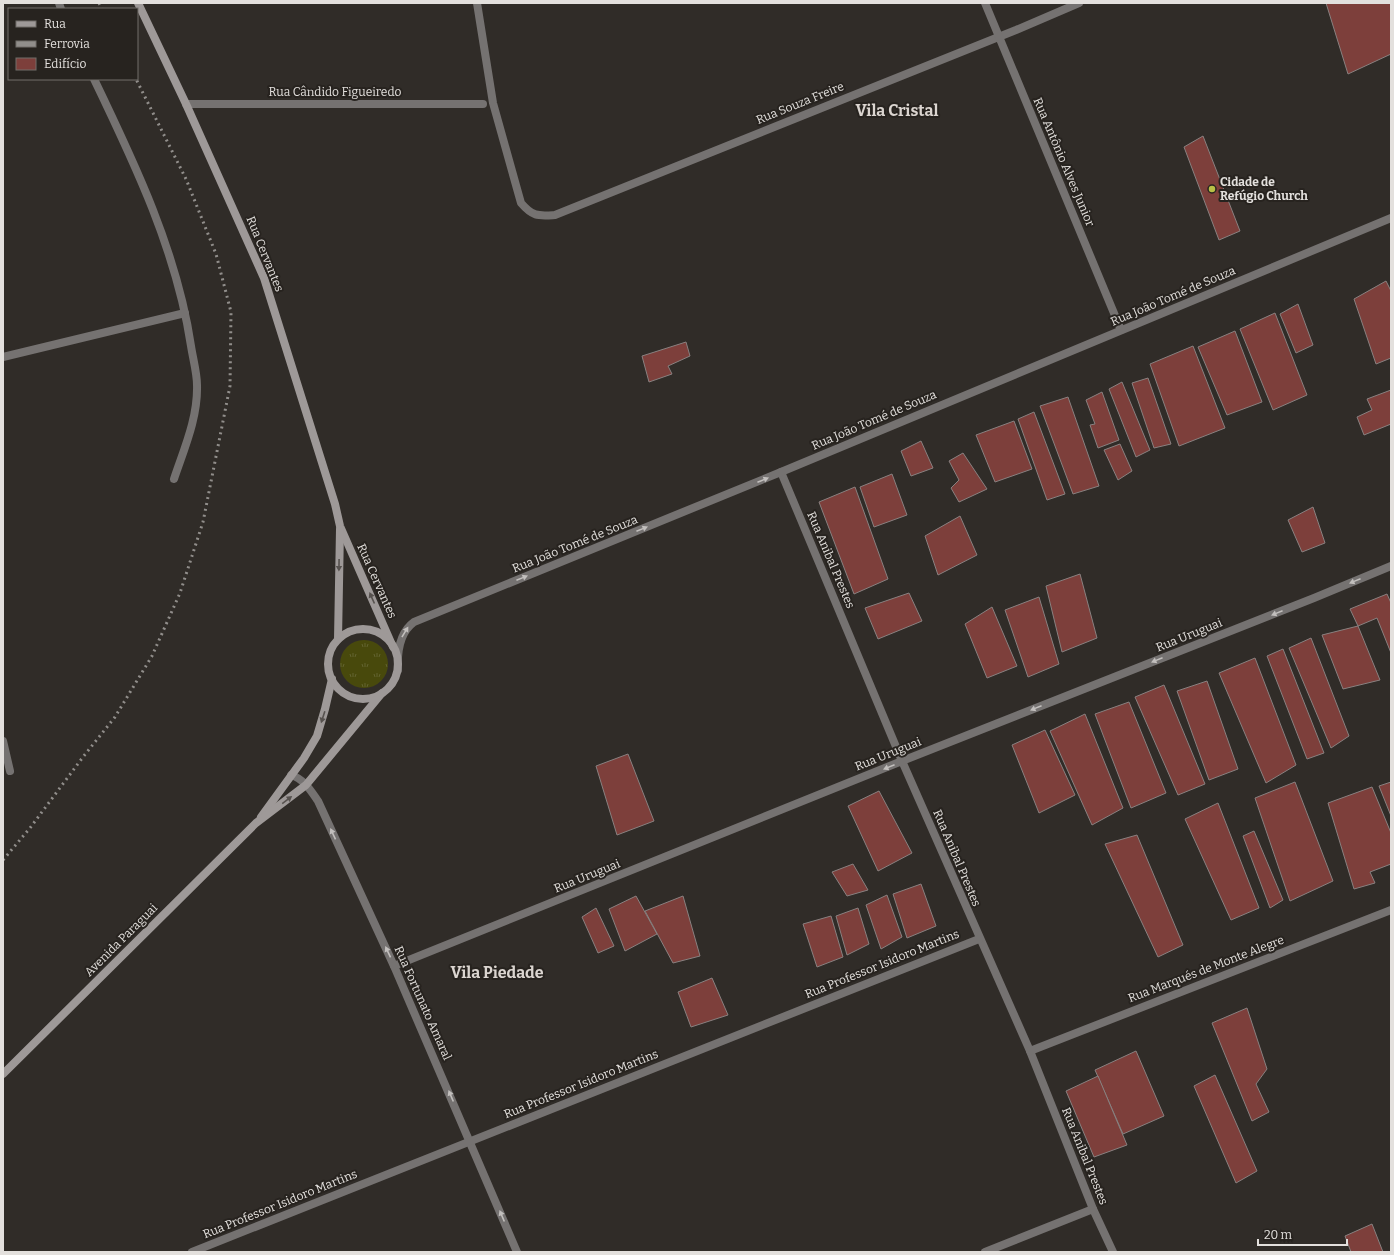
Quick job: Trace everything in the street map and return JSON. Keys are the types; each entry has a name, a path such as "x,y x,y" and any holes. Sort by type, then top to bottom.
{"street":[{"name":"Rua Cervantes","path":"138,3 186,104 264,278 340,526 393,646"},
{"name":"Rua Souza Freire","path":"477,3 493,103 521,203 529,212 541,216 555,215 1079,3"},
{"name":"Rua Antônio Alves Junior","path":"985,3 1121,330"},
{"path":"94,80 134,162 169,254 185,313 197,385 195,418 174,479"},
{"name":"Rua Cândido Figueiredo","path":"186,104 483,104"},
{"name":"Rua João Tomé de Souza","path":"382,693 390,687 395,678 398,670 398,658 404,632 414,622 781,472 1391,218"},
{"path":"3,358 185,313"},
{"name":"Rua Anibal Prestes","path":"781,472 902,761 1030,1051 1093,1208 1113,1252"},
{"name":"Rua Cervantes","path":"338,639 340,526"},
{"name":"Rua Uruguai","path":"394,966 1391,566"},
{"path":"382,693 373,698 364,699 345,693 338,687 332,679 329,668 329,658 332,648 338,639 347,633 357,629 367,629 378,632 387,638 393,646 398,658"},
{"name":"Avenida Paraguai","path":"256,823 304,758 317,736 332,679"},
{"name":"Avenida Paraguai","path":"3,1074 256,823 306,786 382,693"},
{"path":"3,741 10,771"},
{"name":"Rua Fortunato Amaral","path":"291,775 297,777 318,801 394,966 517,1252"},
{"name":"Rua Marqués de Monte Alegre","path":"1030,1051 1391,910"},
{"name":"Rua Professor Isidoro Martins","path":"192,1252 980,939"},
{"path":"985,1252 1093,1208"}],"green space":[{"path":"364,640 373,642 381,647 386,655 388,664 386,673 381,681 373,686 364,688 355,686 347,681 342,673 340,664 342,655 347,647 355,642"}],"building":[{"path":"1326,3 1391,3 1391,54 1348,74"},
{"name":"Cidade de Refúgio Church","path":"1203,136 1240,231 1219,240 1184,147"},
{"path":"1386,281 1391,291 1391,358 1376,364 1354,299"},
{"path":"1298,304 1313,345 1296,353 1280,314"},
{"path":"1275,313 1307,395 1273,410 1240,329"},
{"path":"1235,331 1262,402 1227,415 1198,347"},
{"path":"686,342 690,356 668,366 672,374 649,382 642,356"},
{"path":"1193,346 1225,428 1179,446 1150,364"},
{"path":"1148,378 1171,444 1154,448 1132,383"},
{"path":"1122,382 1150,450 1136,457 1109,389"},
{"path":"1391,390 1391,424 1364,435 1357,417 1372,410 1367,399"},
{"path":"1102,392 1119,440 1098,448 1090,425 1095,424 1086,400"},
{"path":"1068,397 1099,486 1073,494 1040,406"},
{"path":"1034,412 1065,494 1047,500 1018,419"},
{"path":"1014,421 1032,469 995,482 976,435"},
{"path":"921,441 933,468 911,476 901,451"},
{"path":"1120,444 1132,471 1118,480 1104,450"},
{"path":"963,453 987,489 959,502 951,488 959,480 949,461"},
{"path":"892,474 907,515 874,527 860,487"},
{"path":"855,487 888,579 854,594 819,502"},
{"path":"1313,507 1325,543 1302,552 1288,520"},
{"path":"960,516 977,555 938,575 925,536"},
{"path":"1080,574 1097,638 1062,652 1046,586"},
{"path":"909,593 922,621 878,639 865,608"},
{"path":"1387,594 1391,603 1391,653 1377,618 1358,626 1350,609"},
{"path":"1039,597 1059,664 1028,677 1005,610"},
{"path":"992,607 1017,666 987,678 965,624"},
{"path":"1358,626 1380,680 1343,689 1322,635"},
{"path":"1311,638 1349,736 1331,748 1289,648"},
{"path":"1283,649 1324,753 1307,759 1267,656"},
{"path":"1255,658 1296,765 1266,783 1219,673"},
{"path":"1207,681 1238,769 1209,780 1177,691"},
{"path":"1164,685 1205,784 1178,795 1135,697"},
{"path":"1129,702 1166,793 1131,808 1095,714"},
{"path":"1085,714 1123,808 1092,825 1050,731"},
{"path":"1045,730 1075,795 1039,813 1012,745"},
{"path":"628,754 654,821 617,835 596,766"},
{"path":"1295,782 1333,881 1290,901 1255,798"},
{"path":"1391,782 1391,816 1379,786"},
{"path":"1372,787 1391,833 1391,864 1370,872 1375,883 1354,889 1328,803"},
{"path":"879,791 912,853 878,871 848,806"},
{"path":"1218,803 1259,908 1231,920 1185,819"},
{"path":"1254,831 1283,900 1270,908 1243,836"},
{"path":"1137,835 1183,945 1158,957 1105,844"},
{"path":"853,864 868,890 847,896 832,872"},
{"path":"921,884 936,926 907,938 893,894"},
{"path":"887,895 902,937 881,949 866,905"},
{"path":"636,896 657,934 625,951 609,909"},
{"path":"683,896 700,956 673,963 645,911"},
{"path":"596,908 614,946 598,953 582,917"},
{"path":"858,908 869,944 847,955 836,916"},
{"path":"831,916 843,957 817,967 803,924"},
{"path":"712,978 728,1015 691,1027 678,992"},
{"path":"1247,1008 1267,1069 1256,1084 1269,1112 1252,1121 1212,1023"},
{"path":"1136,1051 1164,1116 1123,1134 1095,1070"},
{"path":"1215,1075 1257,1171 1236,1183 1194,1086"},
{"path":"1098,1076 1127,1145 1094,1157 1066,1091"},
{"path":"1372,1224 1383,1252 1351,1252 1345,1236"}],"railway":[{"path":"99,3 102,8"},
{"path":"3,860 30,828 115,717 152,656 180,593 203,522 230,386 231,312 216,254 186,179 136,80"}],"place":[{"name":"Cidade de Refúgio Church","path":"1212,189"}],"district":[{"name":"Vila Cristal","path":"897,110"},
{"name":"Vila Piedade","path":"497,972"}]}
